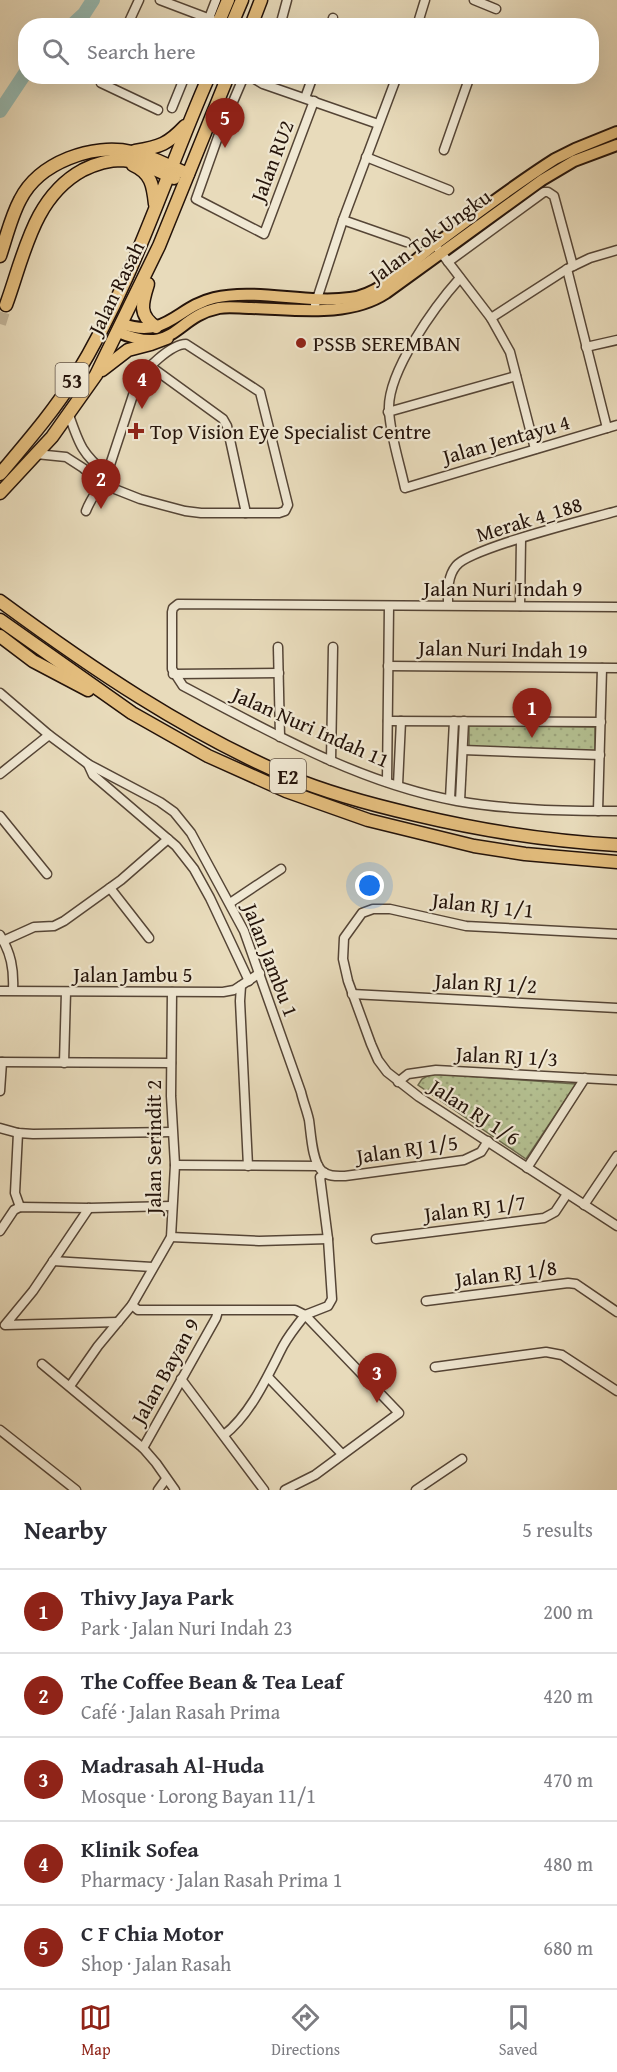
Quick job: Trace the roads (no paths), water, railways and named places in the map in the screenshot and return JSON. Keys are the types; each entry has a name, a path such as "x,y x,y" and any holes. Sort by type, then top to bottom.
{"highway":[{"path":"219,18 228,0"},
{"path":"222,18 242,0"},
{"path":"254,18 261,0"},
{"name":"Jalan Rasah","path":"0,474 61,397 97,337 144,236 204,84"},
{"name":"Jalan Rasah","path":"0,493 69,415 96,375 159,246 225,84"},
{"path":"6,305 36,221 51,195 70,178 90,166 169,142 188,123"},
{"path":"0,256 20,199 33,181 76,155 93,151 127,156 187,178"},
{"path":"127,156 148,175 153,183 155,208"},
{"path":"156,327 145,316 143,305 159,246"},
{"path":"97,337 118,327 113,305"},
{"path":"96,375 128,350 167,338"},
{"path":"0,590 53,640"},
{"name":"E2","path":"0,601 53,640 142,699 215,741 291,777 371,805 478,830 617,845"},
{"name":"E2","path":"0,620 132,713 208,756 286,791 368,820 474,846 525,854 617,862"},
{"path":"0,636 33,661 132,713"}],"main road":[{"name":"Jalan Tok Ungku","path":"438,248 555,159 617,132"},
{"name":"Jalan Tok Ungku","path":"167,338 203,312 221,308 315,305 376,290 542,180 574,161 617,145"},
{"name":"Jalan Tok Ungku","path":"156,327 172,321 197,303 233,294 315,305"},
{"path":"118,327 156,327"},
{"path":"118,327 140,339 167,338"}],"street":[{"path":"131,18 139,0"},
{"path":"160,0 204,18"},
{"path":"216,0 216,18"},
{"path":"282,18 287,0"},
{"path":"420,18 425,0"},
{"path":"474,0 496,9"},
{"path":"103,84 158,110"},
{"path":"171,108 182,84"},
{"path":"204,134 218,137 241,84"},
{"path":"273,84 310,100 378,124"},
{"name":"Jalan RU2","path":"218,137 196,199 264,234 310,100 312,84"},
{"path":"315,305 343,220 394,84"},
{"path":"444,150 467,84"},
{"path":"366,157 449,190"},
{"path":"448,262 544,192 554,196 586,347 607,428"},
{"path":"343,220 406,242"},
{"path":"438,248 491,318 510,352 535,449"},
{"path":"491,318 570,267 617,250"},
{"path":"460,278 442,298 396,376 389,396 388,412 516,376"},
{"path":"586,347 617,340"},
{"path":"36,454 66,457 102,484 140,499 185,511 279,513 285,511 288,504 260,392 186,344 177,345 150,366 137,383 107,474 102,484 86,510"},
{"path":"150,366 223,418 227,426 246,513"},
{"name":"Jalan Jentayu 4","path":"388,412 405,488 617,425"},
{"path":"69,415 89,460 107,474"},
{"name":"Merak 4_188","path":"448,605 448,587 454,567 468,556 617,511"},
{"path":"520,606 521,539"},
{"name":"Jalan Nuri Indah 9","path":"173,674 171,647 173,608 178,604 617,607"},
{"path":"387,782 389,606"},
{"path":"278,647 279,737"},
{"path":"331,761 333,647"},
{"name":"Jalan Nuri Indah 19","path":"388,666 617,668"},
{"path":"598,811 602,668"},
{"path":"173,674 279,672"},
{"name":"Jalan Nuri Indah 11","path":"173,674 183,686 279,737 331,761 387,782 450,799 498,806 617,811"},
{"name":"Jalan Jambu 1","path":"0,693 49,735 88,764 160,801 174,812 190,833 244,931 309,1119 318,1166"},
{"path":"388,721 601,722"},
{"path":"398,785 401,721"},
{"path":"450,799 454,721"},
{"path":"460,801 464,721"},
{"path":"0,774 49,735"},
{"path":"463,750 600,755"},
{"path":"88,764 93,775 176,846 194,869 210,898 245,983 240,1001 248,1166"},
{"path":"0,816 47,874"},
{"path":"13,990 14,970 2,938 34,927 54,926 64,921 110,888 168,839"},
{"path":"230,903 281,869"},
{"path":"110,888 149,939"},
{"name":"Jalan RJ 1/1","path":"352,994 343,959 344,938 362,913 373,909 390,909 466,926 617,933"},
{"name":"Jalan Jambu 5","path":"0,991 223,992 234,990 260,973"},
{"path":"64,1063 66,992"},
{"name":"Jalan Serindit 2","path":"70,1386 98,1346 132,1305 171,1238 176,1165 172,1132 172,992"},
{"name":"Jalan RJ 1/2","path":"352,994 617,1008"},
{"name":"Jalan RJ 1/6","path":"352,994 378,1060 398,1082 617,1226"},
{"path":"0,1091 1,1062 171,1063"},
{"name":"Jalan RJ 1/3","path":"398,1082 408,1074 436,1070 617,1080"},
{"path":"527,1168 585,1078"},
{"path":"0,1128 18,1133 172,1132"},
{"path":"0,1231 17,1209 15,1193 18,1133"},
{"name":"Jalan RJ 1/5","path":"325,1173 331,1176 345,1176 464,1160 481,1152 488,1141"},
{"path":"584,1205 617,1156"},
{"path":"176,1165 318,1166 325,1173 320,1177 328,1239 332,1299 328,1306 305,1315 284,1346 268,1377 234,1427 224,1435"},
{"name":"Jalan RJ 1/7","path":"376,1239 544,1218 555,1212 567,1194"},
{"path":"17,1209 172,1206"},
{"path":"89,1208 5,1325 118,1322"},
{"path":"171,1238 259,1241 328,1239"},
{"path":"53,1261 152,1268"},
{"name":"Jalan RJ 1/8","path":"426,1301 568,1282 576,1284 617,1312"},
{"path":"132,1305 138,1311 295,1310 305,1315 399,1413 315,1475 285,1490"},
{"name":"Jalan Bayan 9","path":"143,1448 218,1311"},
{"path":"435,1367 546,1352 554,1353 562,1355 617,1391"},
{"path":"42,1364 143,1448 175,1490"},
{"path":"268,1377 342,1454"},
{"path":"181,1379 264,1490"},
{"path":"0,1430 76,1490"},
{"path":"416,1490 462,1459"},
{"path":"158,1490 166,1479"}],"waterway":[{"path":"80,18 93,0"},
{"path":"0,111 18,84"}],"tunnel":[{"path":"0,324 6,305"}],"place":[{"name":"C F Chia Motor","path":"225,148"},
{"name":"PSSB SEREMBAN","path":"301,343"},
{"name":"Klinik Sofea","path":"142,409"},
{"name":"Top Vision Eye Specialist Centre","path":"136,431"},
{"name":"The Coffee Bean & Tea Leaf","path":"101,509"},
{"name":"Thivy Jaya Park","path":"532,738"},
{"name":"Madrasah Al-Huda","path":"377,1403"}]}
